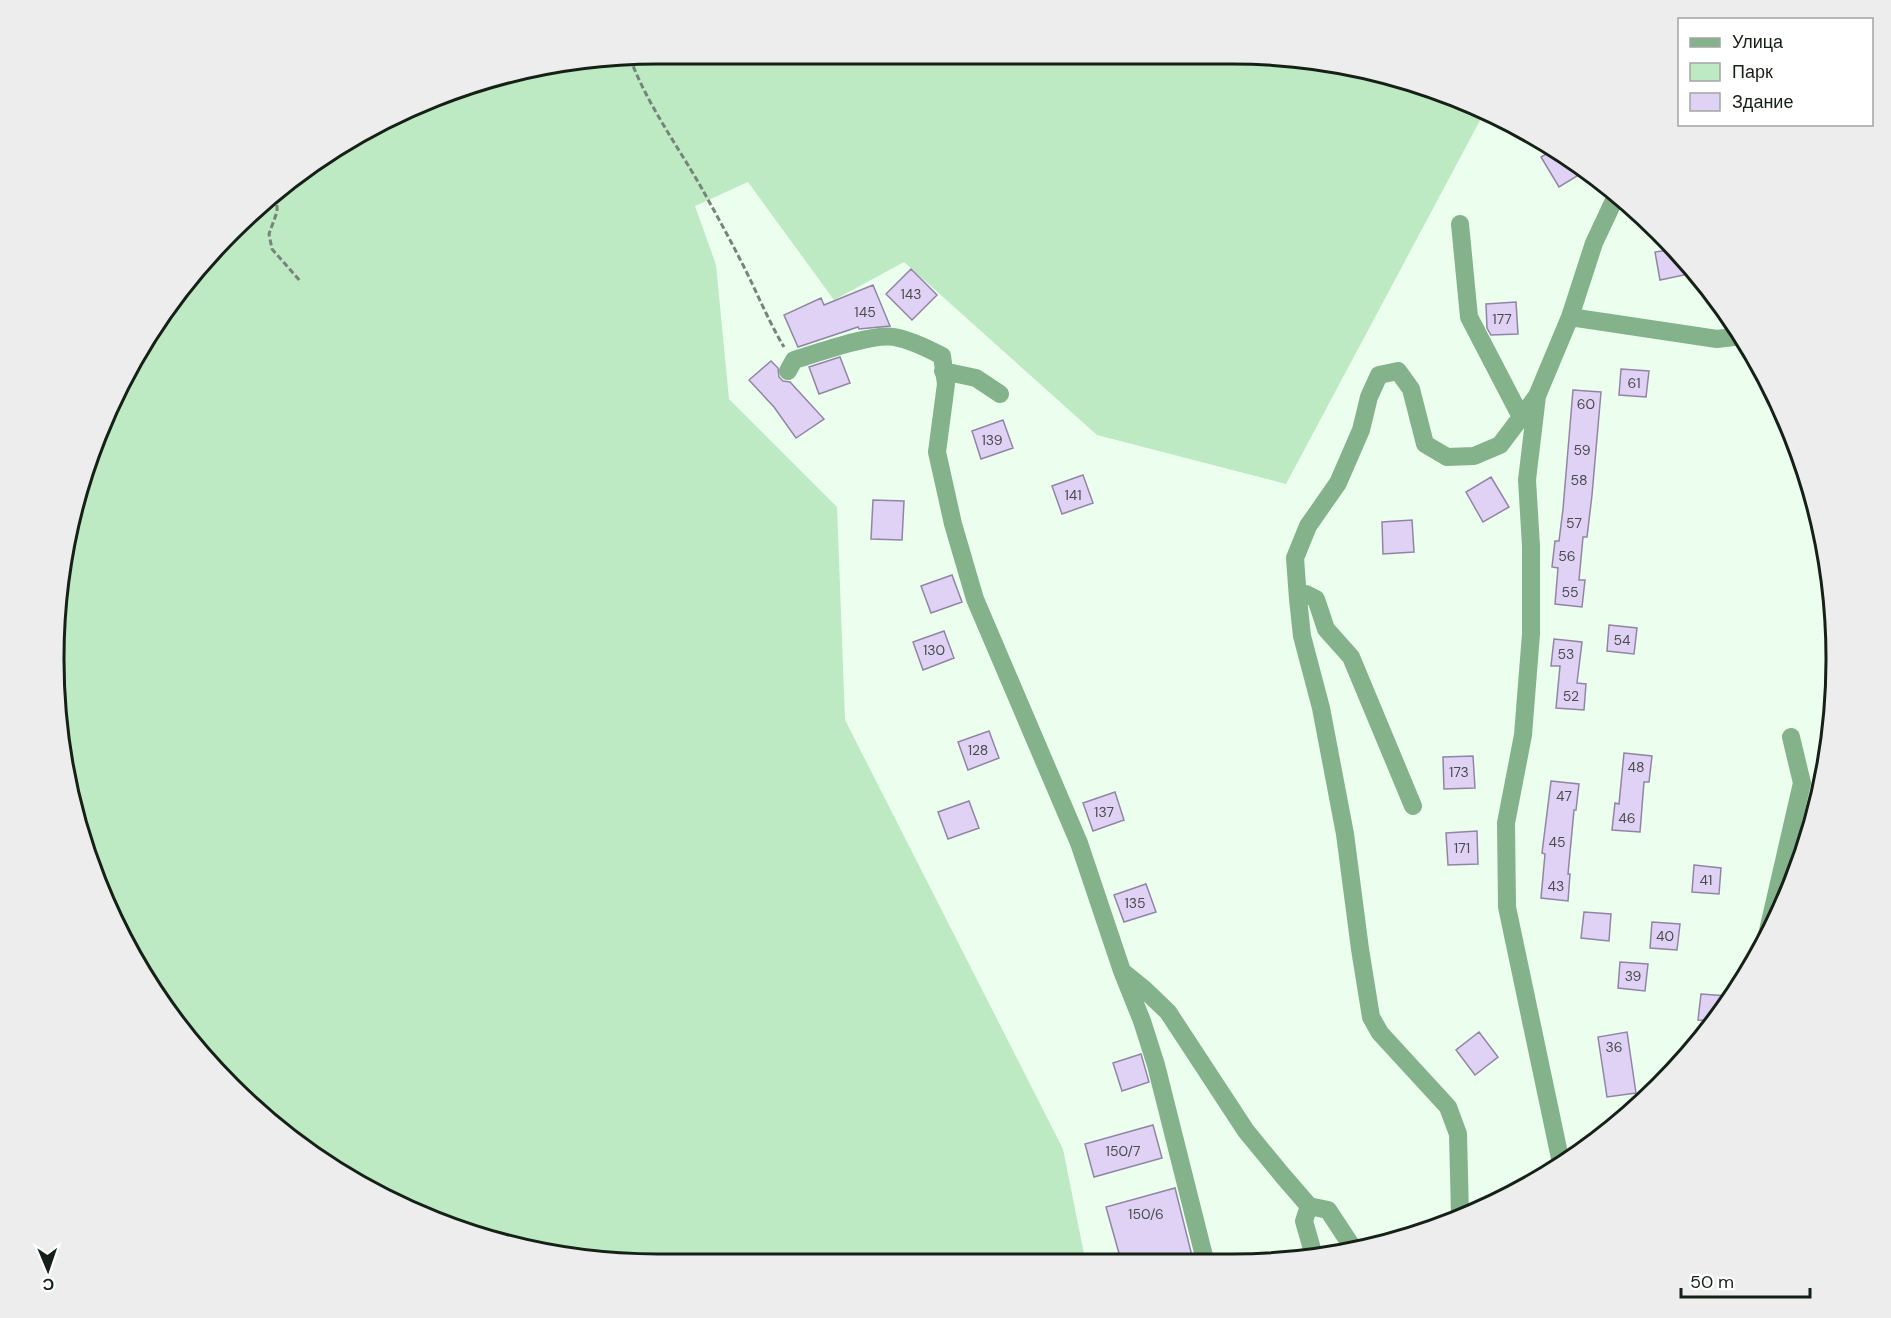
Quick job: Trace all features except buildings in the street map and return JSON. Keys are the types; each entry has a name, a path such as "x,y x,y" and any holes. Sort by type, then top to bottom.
{"street":[{"path":"1559,1155 1507,907 1506,824 1523,735 1531,634 1531,546 1527,480 1537,396 1570,317 1594,243 1613,203"},
{"path":"1460,224 1469,317 1520,415"},
{"path":"1570,317 1717,339 1731,337"},
{"path":"791,366 855,343 892,336 921,345 942,356 946,384 937,452 953,524 975,599 1079,843 1122,971 1142,1021 1156,1065 1203,1254"},
{"path":"1460,1208 1458,1134 1448,1107 1380,1033 1371,1017 1359,949 1346,834 1322,708 1302,636 1295,558 1308,526 1338,483 1361,430 1379,375 1398,371 1411,389 1425,444 1447,457 1474,456 1500,445 1520,415 1537,396"},
{"path":"943,372 976,378 1000,394"},
{"path":"1298,599 1306,594 1316,599 1326,629 1351,657 1413,806"},
{"path":"1775,900 1802,783 1791,737"},
{"path":"1122,971 1168,1012 1246,1131 1309,1206 1328,1210 1349,1242"},
{"path":"1157,1117 1179,1183 1198,1254"},
{"path":"1309,1206 1305,1221 1312,1248"}],"path":[{"path":"633,65 656,111 746,270 765,313 786,350 791,366"},
{"path":"277,204 277,212 269,234 272,249 301,282"}],"green space":[{"path":"659,64 1232,64 1271,66 1348,76 1386,85 1423,96 1481,119 1286,484 1097,435 904,262 834,300 748,182 695,206 716,265 729,399 837,507 845,720 1063,1149 1084,1254 659,1254 581,1248 543,1242 468,1222 431,1208 362,1174 297,1131 267,1106 212,1051 187,1021 144,956 126,922 96,850 85,813 76,775 66,698 64,659 70,581 76,543 96,468 110,431 144,362 187,297 212,267 267,212 297,187 362,144 431,110 468,96 543,76 620,66"}]}
